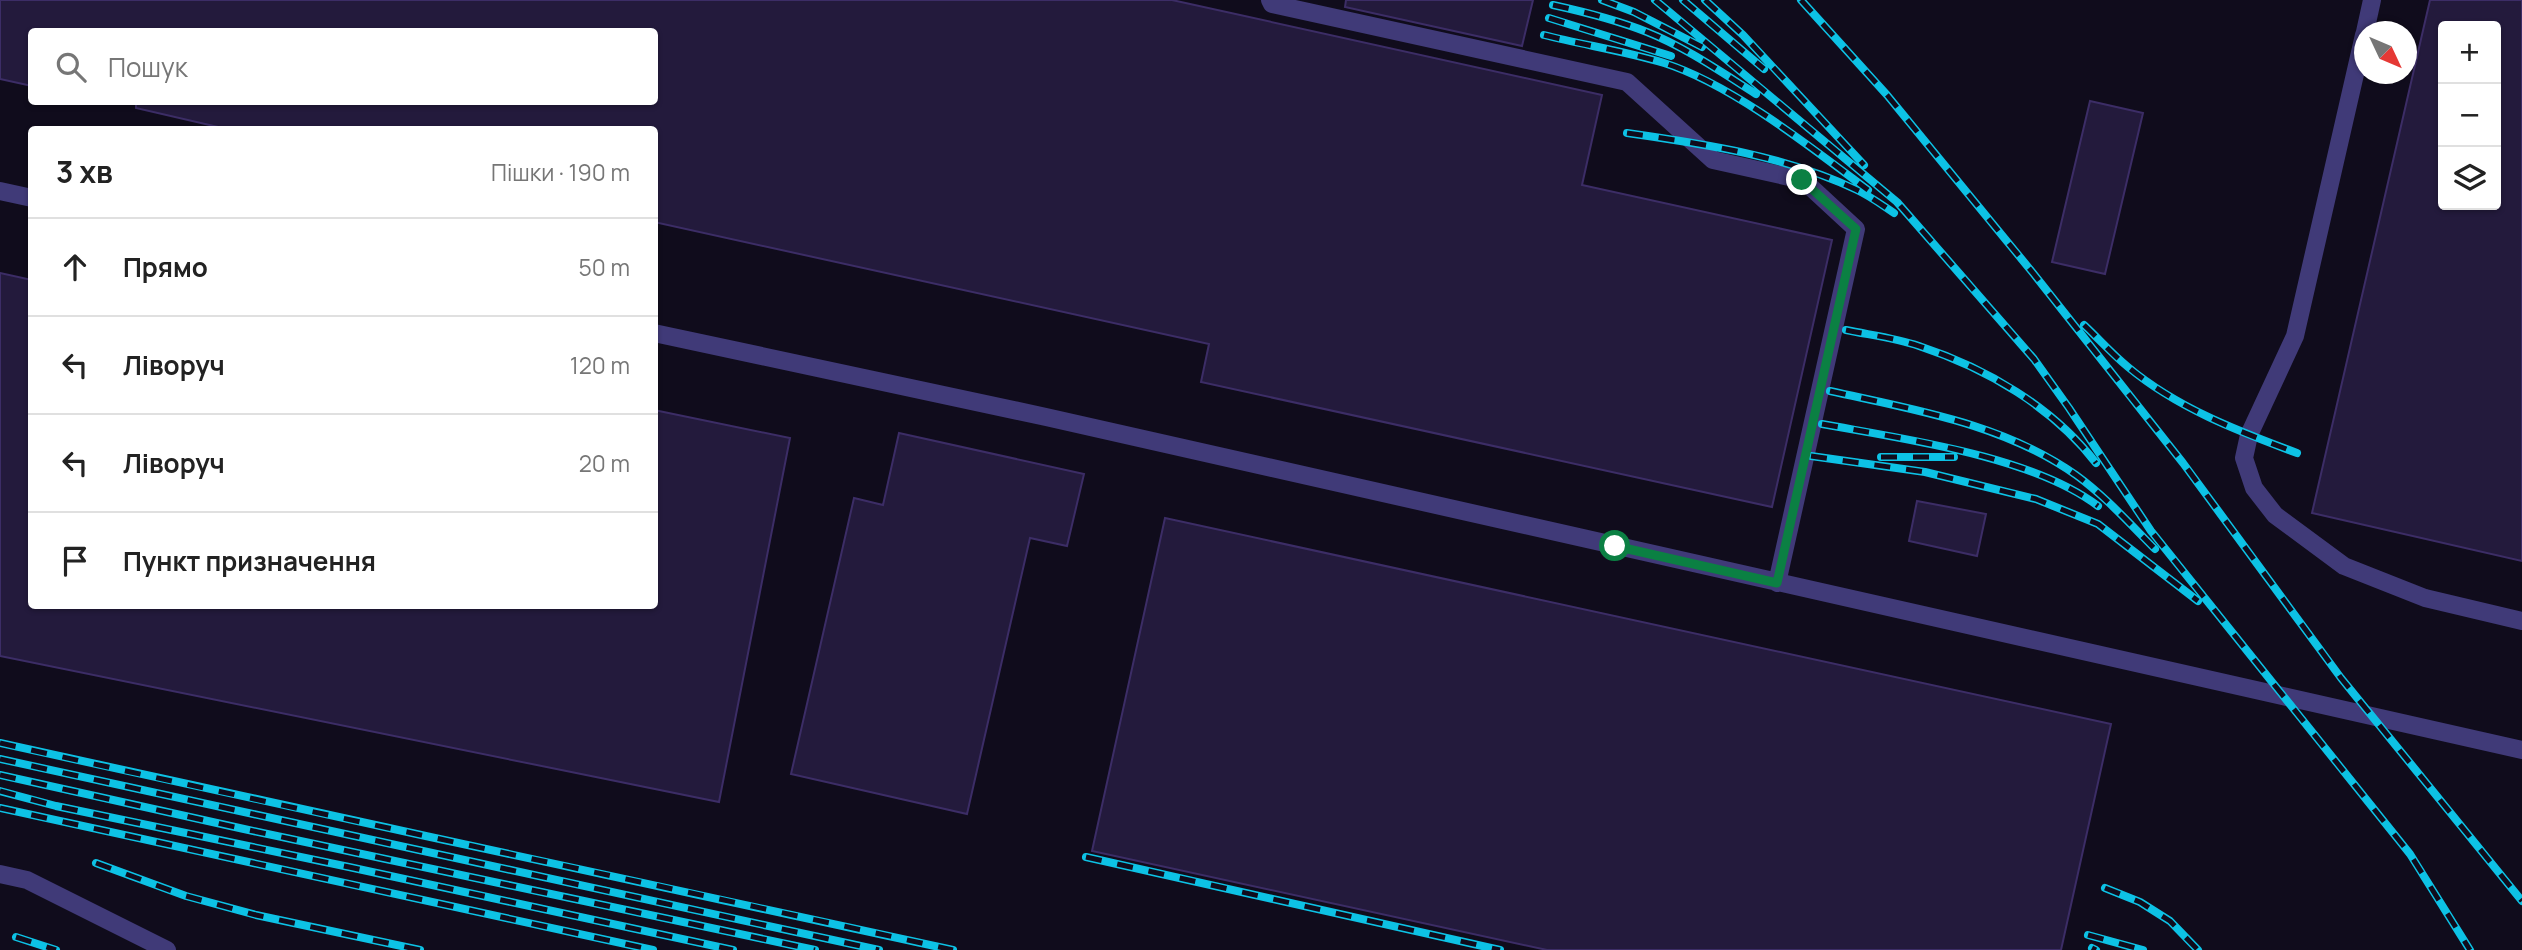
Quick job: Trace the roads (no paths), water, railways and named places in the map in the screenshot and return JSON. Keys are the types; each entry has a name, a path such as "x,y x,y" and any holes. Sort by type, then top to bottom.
{"lane":[{"path":"1270,0 1272,4 1627,82 1713,160 1802,180 1856,229 1777,583"},
{"path":"2368,21 2372,0"},
{"path":"2354,81 2295,337 2249,435 2244,458 2254,488 2275,515 2344,566 2425,598 2522,621"},
{"path":"0,191 28,197"},
{"path":"658,334 1046,417 2522,750"},
{"path":"0,874 27,880 167,950"}],"railway":[{"path":"1602,0 1634,12 1702,47"},
{"path":"1655,0 1897,202 2034,359 2151,531 2410,854 2470,950"},
{"path":"1683,0 1764,69"},
{"path":"1705,0 1743,35 1864,165"},
{"path":"1801,0 1887,95 2033,273 2183,463 2341,678 2522,901"},
{"path":"1553,5 1613,20 1661,38 1703,60 1756,94"},
{"path":"1549,18 1671,56"},
{"path":"1544,35 1649,59 1690,73 1743,101 1868,190"},
{"path":"1627,133 1715,147 1802,168 1857,190 1894,213"},
{"path":"2084,325 2128,367 2167,395 2231,427 2297,453"},
{"path":"1846,330 1919,346 1993,378 2039,407 2060,424 2096,463"},
{"path":"1830,391 1926,412 2019,443 2087,483 2155,549"},
{"path":"1822,424 1928,443 2003,462 2039,474 2098,506"},
{"path":"1811,456 1925,472 2036,499 2098,524 2198,601"},
{"path":"1881,457 1954,457"},
{"path":"0,743 953,950"},
{"path":"0,759 879,950"},
{"path":"0,775 815,950"},
{"path":"0,791 56,806 733,950"},
{"path":"0,808 653,950"},
{"path":"1086,857 1500,950"},
{"path":"96,863 186,896 256,915 420,950"},
{"path":"2105,888 2140,902 2170,921 2198,950"},
{"path":"2088,935 2143,950"},
{"path":"16,937 56,950"},
{"path":"2092,948 2096,950"}]}
